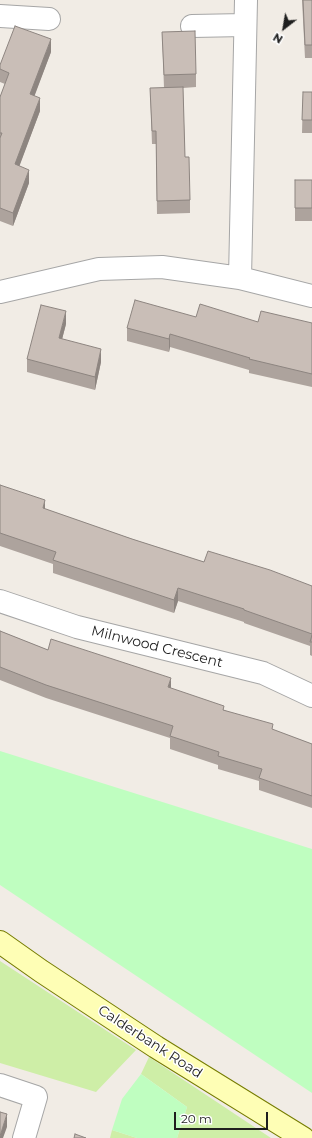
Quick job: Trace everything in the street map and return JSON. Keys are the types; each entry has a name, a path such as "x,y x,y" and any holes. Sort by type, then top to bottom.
{"street":[{"path":"240,278 246,0"},
{"path":"0,16 49,20"},
{"path":"192,26 245,25"},
{"path":"0,292 98,269 162,267 240,278 312,296"},
{"name":"Milnwood Crescent","path":"0,601 76,627 263,673 312,696"},
{"name":"Calderbank Road","path":"0,942 156,1047 303,1138"},
{"path":"0,1085 36,1097 24,1138"}],"green space":[{"path":"0,751 312,849 312,1093 0,885"},
{"path":"0,961 136,1050 96,1092 0,1063"},
{"path":"149,1057 271,1138 177,1138 187,1107 141,1074"},
{"path":"141,1074 187,1107 177,1138 137,1138 112,1130 122,1099"},
{"path":"112,1130 137,1138 110,1138"}],"building":[{"path":"303,0 312,0 312,45 305,45"},
{"path":"15,26 51,39 30,94 40,98 15,164 29,170 13,213 0,208 0,138 2,133 0,133 0,97 9,73 0,69 0,65"},
{"path":"195,31 196,74 164,75 162,32"},
{"path":"183,87 185,157 189,157 190,200 157,201 156,131 152,131 150,88"},
{"path":"303,92 312,92 312,120 302,120"},
{"path":"295,180 312,180 312,208 295,208"},
{"path":"135,300 196,317 200,304 258,322 261,311 312,323 312,374 249,359 250,358 170,334 169,339 127,328"},
{"path":"41,305 66,311 59,338 101,349 95,377 27,359"},
{"path":"0,485 45,500 43,508 132,539 204,562 208,551 270,570 312,586 312,634 244,609 178,588 174,600 53,560 56,552 0,533"},
{"path":"0,631 48,650 51,639 171,678 168,687 224,706 223,710 273,724 272,729 312,744 312,796 259,778 262,769 218,756 219,752 170,736 173,726 46,685 0,667"},
{"path":"0,1112 7,1114 0,1136"},
{"path":"75,1134 86,1138 74,1138"}]}
